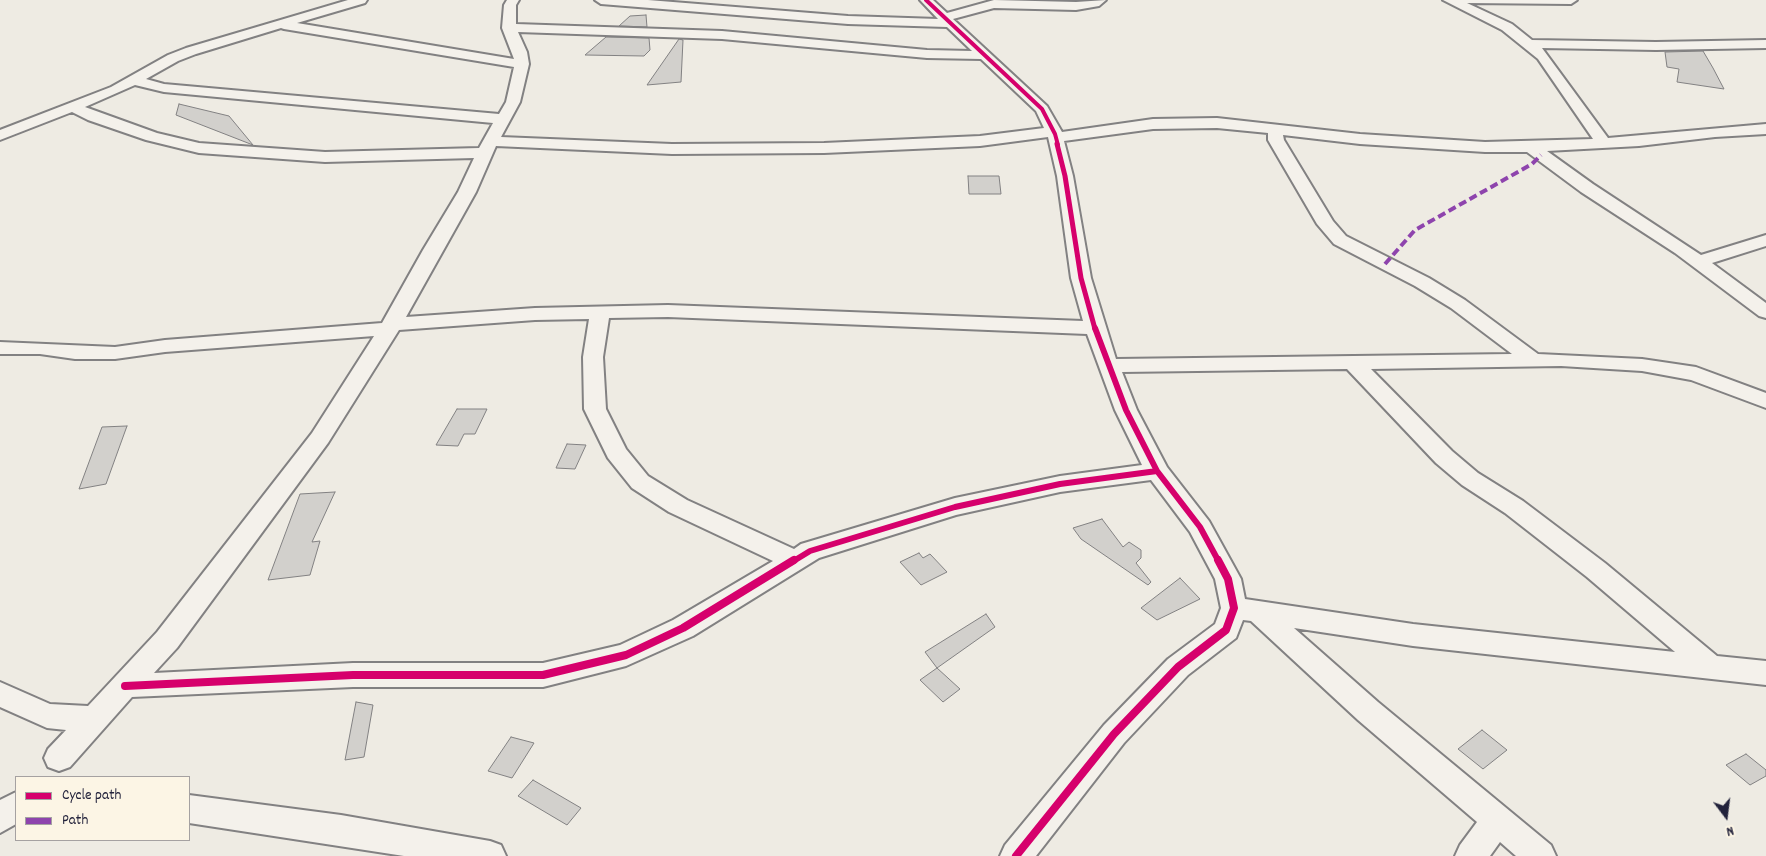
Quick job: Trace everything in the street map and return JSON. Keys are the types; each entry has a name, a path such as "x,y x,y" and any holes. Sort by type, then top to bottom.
{"street":[{"path":"0,135 136,81 173,58 191,51 360,0"},
{"path":"59,758 167,640 320,438 391,327 432,250 468,192 518,87 522,64 520,52 509,28 510,5 513,0"},
{"path":"601,0 848,20 960,13 994,4 1082,6 1100,0"},
{"path":"926,0 960,13 984,55 1042,109 1055,134 1065,176 1081,278 1108,366 1126,410 1157,471 1200,527 1246,610 1540,856"},
{"path":"1449,0 1507,27 1530,44 1543,56 1576,106 1604,143"},
{"path":"1468,0 1571,0"},
{"path":"277,24 522,64"},
{"path":"509,28 722,35 927,54 984,55"},
{"path":"1530,44 1656,46 1766,44"},
{"path":"136,81 164,88 269,96 432,114 504,119"},
{"path":"73,107 93,117 152,137 199,148 325,157 488,147 824,148 980,141 1186,122 1217,123 1276,130 1476,147 1531,147 1639,141 1715,132 1766,129"},
{"path":"1276,130 1276,140 1284,154 1326,224 1340,240 1354,250 1422,282 1458,304 1533,360"},
{"path":"1531,147 1698,262 1766,312"},
{"path":"1698,262 1766,240"},
{"path":"0,348 40,348 75,353 115,353 165,346 535,314 678,311 1095,328"},
{"path":"600,313 593,357 595,409 616,453 640,482 678,506 795,560"},
{"path":"1108,366 1533,360 1642,365 1696,374 1766,401"},
{"path":"1354,364 1457,468 1470,479 1514,507 1596,570 1668,629 1711,668"},
{"path":"125,686 353,675 543,675 626,655 683,628 810,551 955,507 1060,484 1157,471"},
{"path":"1246,610 1413,634 1711,668 1760,677"},
{"path":"1016,856 1114,734 1178,667 1226,630 1246,610"},
{"path":"0,694 48,716 95,719"},
{"path":"0,818 15,807"},
{"path":"190,808 379,846 490,856"},
{"path":"1471,856 1497,820"}],"building":[{"path":"646,15 647,27 619,26 630,16"},
{"path":"606,37 649,38 650,50 644,56 585,55"},
{"path":"679,39 683,40 681,82 647,85"},
{"path":"1703,51 1724,89 1677,82 1679,69 1667,67 1665,52"},
{"path":"179,104 229,116 253,145 176,115"},
{"path":"968,176 999,176 1001,194 969,194"},
{"path":"457,409 487,409 475,434 464,434 458,446 436,445"},
{"path":"127,426 106,484 79,489 102,427"},
{"path":"567,444 586,445 575,469 556,468"},
{"path":"335,492 312,542 320,541 310,575 268,580 300,494"},
{"path":"1102,519 1123,547 1129,542 1141,550 1141,558 1136,563 1151,582 1148,585 1081,539 1073,528"},
{"path":"919,553 923,558 930,554 947,572 921,585 900,562"},
{"path":"1180,578 1200,599 1157,620 1141,608"},
{"path":"986,614 995,627 937,668 925,652"},
{"path":"937,668 960,689 943,702 920,680"},
{"path":"356,702 373,705 364,757 345,760"},
{"path":"1482,730 1507,750 1483,769 1458,749"},
{"path":"511,737 534,743 512,778 488,771"},
{"path":"1746,754 1766,770 1766,776 1750,785 1726,765"},
{"path":"533,780 581,808 567,825 518,796"}],"marked path":[{"path":"1385,264 1415,230 1532,164 1541,155"}],"cycle path":[{"path":"926,0 1042,109 1055,134 1065,176 1081,278 1099,342 1126,410 1157,471 1200,527 1228,579 1234,608 1226,630 1178,667 1114,734 1016,856"},
{"path":"125,686 353,675 543,675 626,655 683,628 810,551 955,507 1060,484 1157,471"}]}
